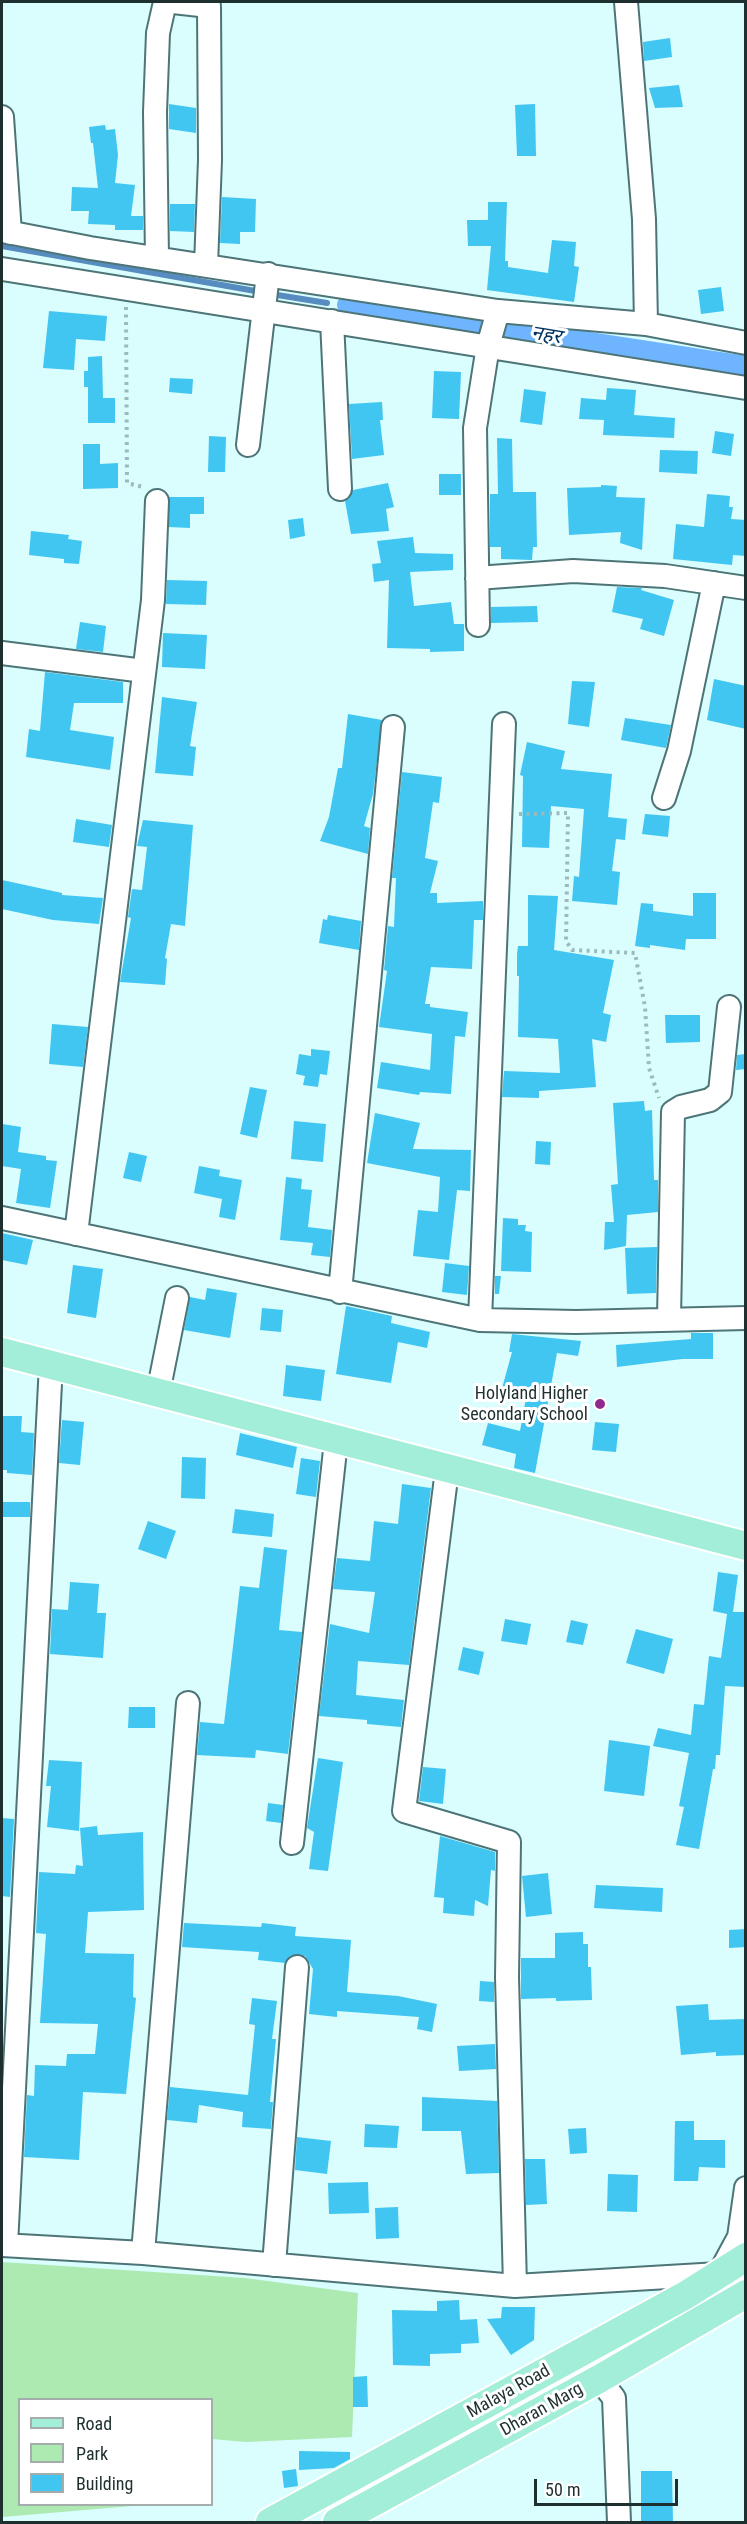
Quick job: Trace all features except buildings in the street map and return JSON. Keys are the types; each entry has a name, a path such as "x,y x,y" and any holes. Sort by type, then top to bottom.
{"main road":[{"path":"2,1352 447,1470 746,1546"},
{"name":"Malaya Road","path":"270,2523 686,2295 746,2257"},
{"name":"Dharan Marg","path":"337,2523 743,2302"}],"street":[{"path":"157,258 155,112 158,33 165,2"},
{"path":"173,2 209,6 210,160 206,265"},
{"path":"626,2 644,219 646,324"},
{"path":"2,117 6,232 498,311 646,324 746,343"},
{"path":"2,269 746,388"},
{"path":"248,445 266,311 268,274"},
{"path":"478,626 476,428 488,345 498,311"},
{"path":"332,321 340,489"},
{"path":"76,1234 153,600 157,501"},
{"path":"477,578 573,571 665,576 746,588"},
{"path":"664,798 679,751 714,583"},
{"path":"2,653 144,671"},
{"path":"480,1320 504,724"},
{"path":"339,1292 393,727"},
{"path":"669,1318 673,1112 681,1107 710,1100 720,1092 729,1007"},
{"path":"2,1218 339,1292 480,1320 576,1322 669,1318 746,1318"},
{"path":"158,1393 177,1298"},
{"path":"51,1365 4,2245 143,2253 515,2286 719,2274"},
{"path":"292,1843 336,1441"},
{"path":"447,1470 404,1810 509,1842 507,1977 515,2286"},
{"path":"143,2253 188,1703"},
{"path":"274,2265 297,1967"},
{"path":"719,2274 739,2237 746,2188"},
{"path":"719,2274 743,2302"},
{"path":"599,2379 614,2398 619,2523"}],"path":[{"path":"141,293 126,305 124,321 127,483 155,492 157,501"},
{"path":"501,815 568,813 566,941 572,950 635,953 645,1007 650,1068 661,1102 670,1106 673,1112"}],"green space":[{"path":"2,2262 245,2278 358,2293 352,2437 246,2442 213,2439 213,2398 18,2398 18,2506 132,2506 2,2517"}],"waterway":[{"path":"2,246 261,292"},
{"path":"271,294 327,303"},
{"name":"नहर","path":"347,305 746,366"}],"place":[{"name":"Holyland Higher Secondary School","path":"600,1404"}]}
